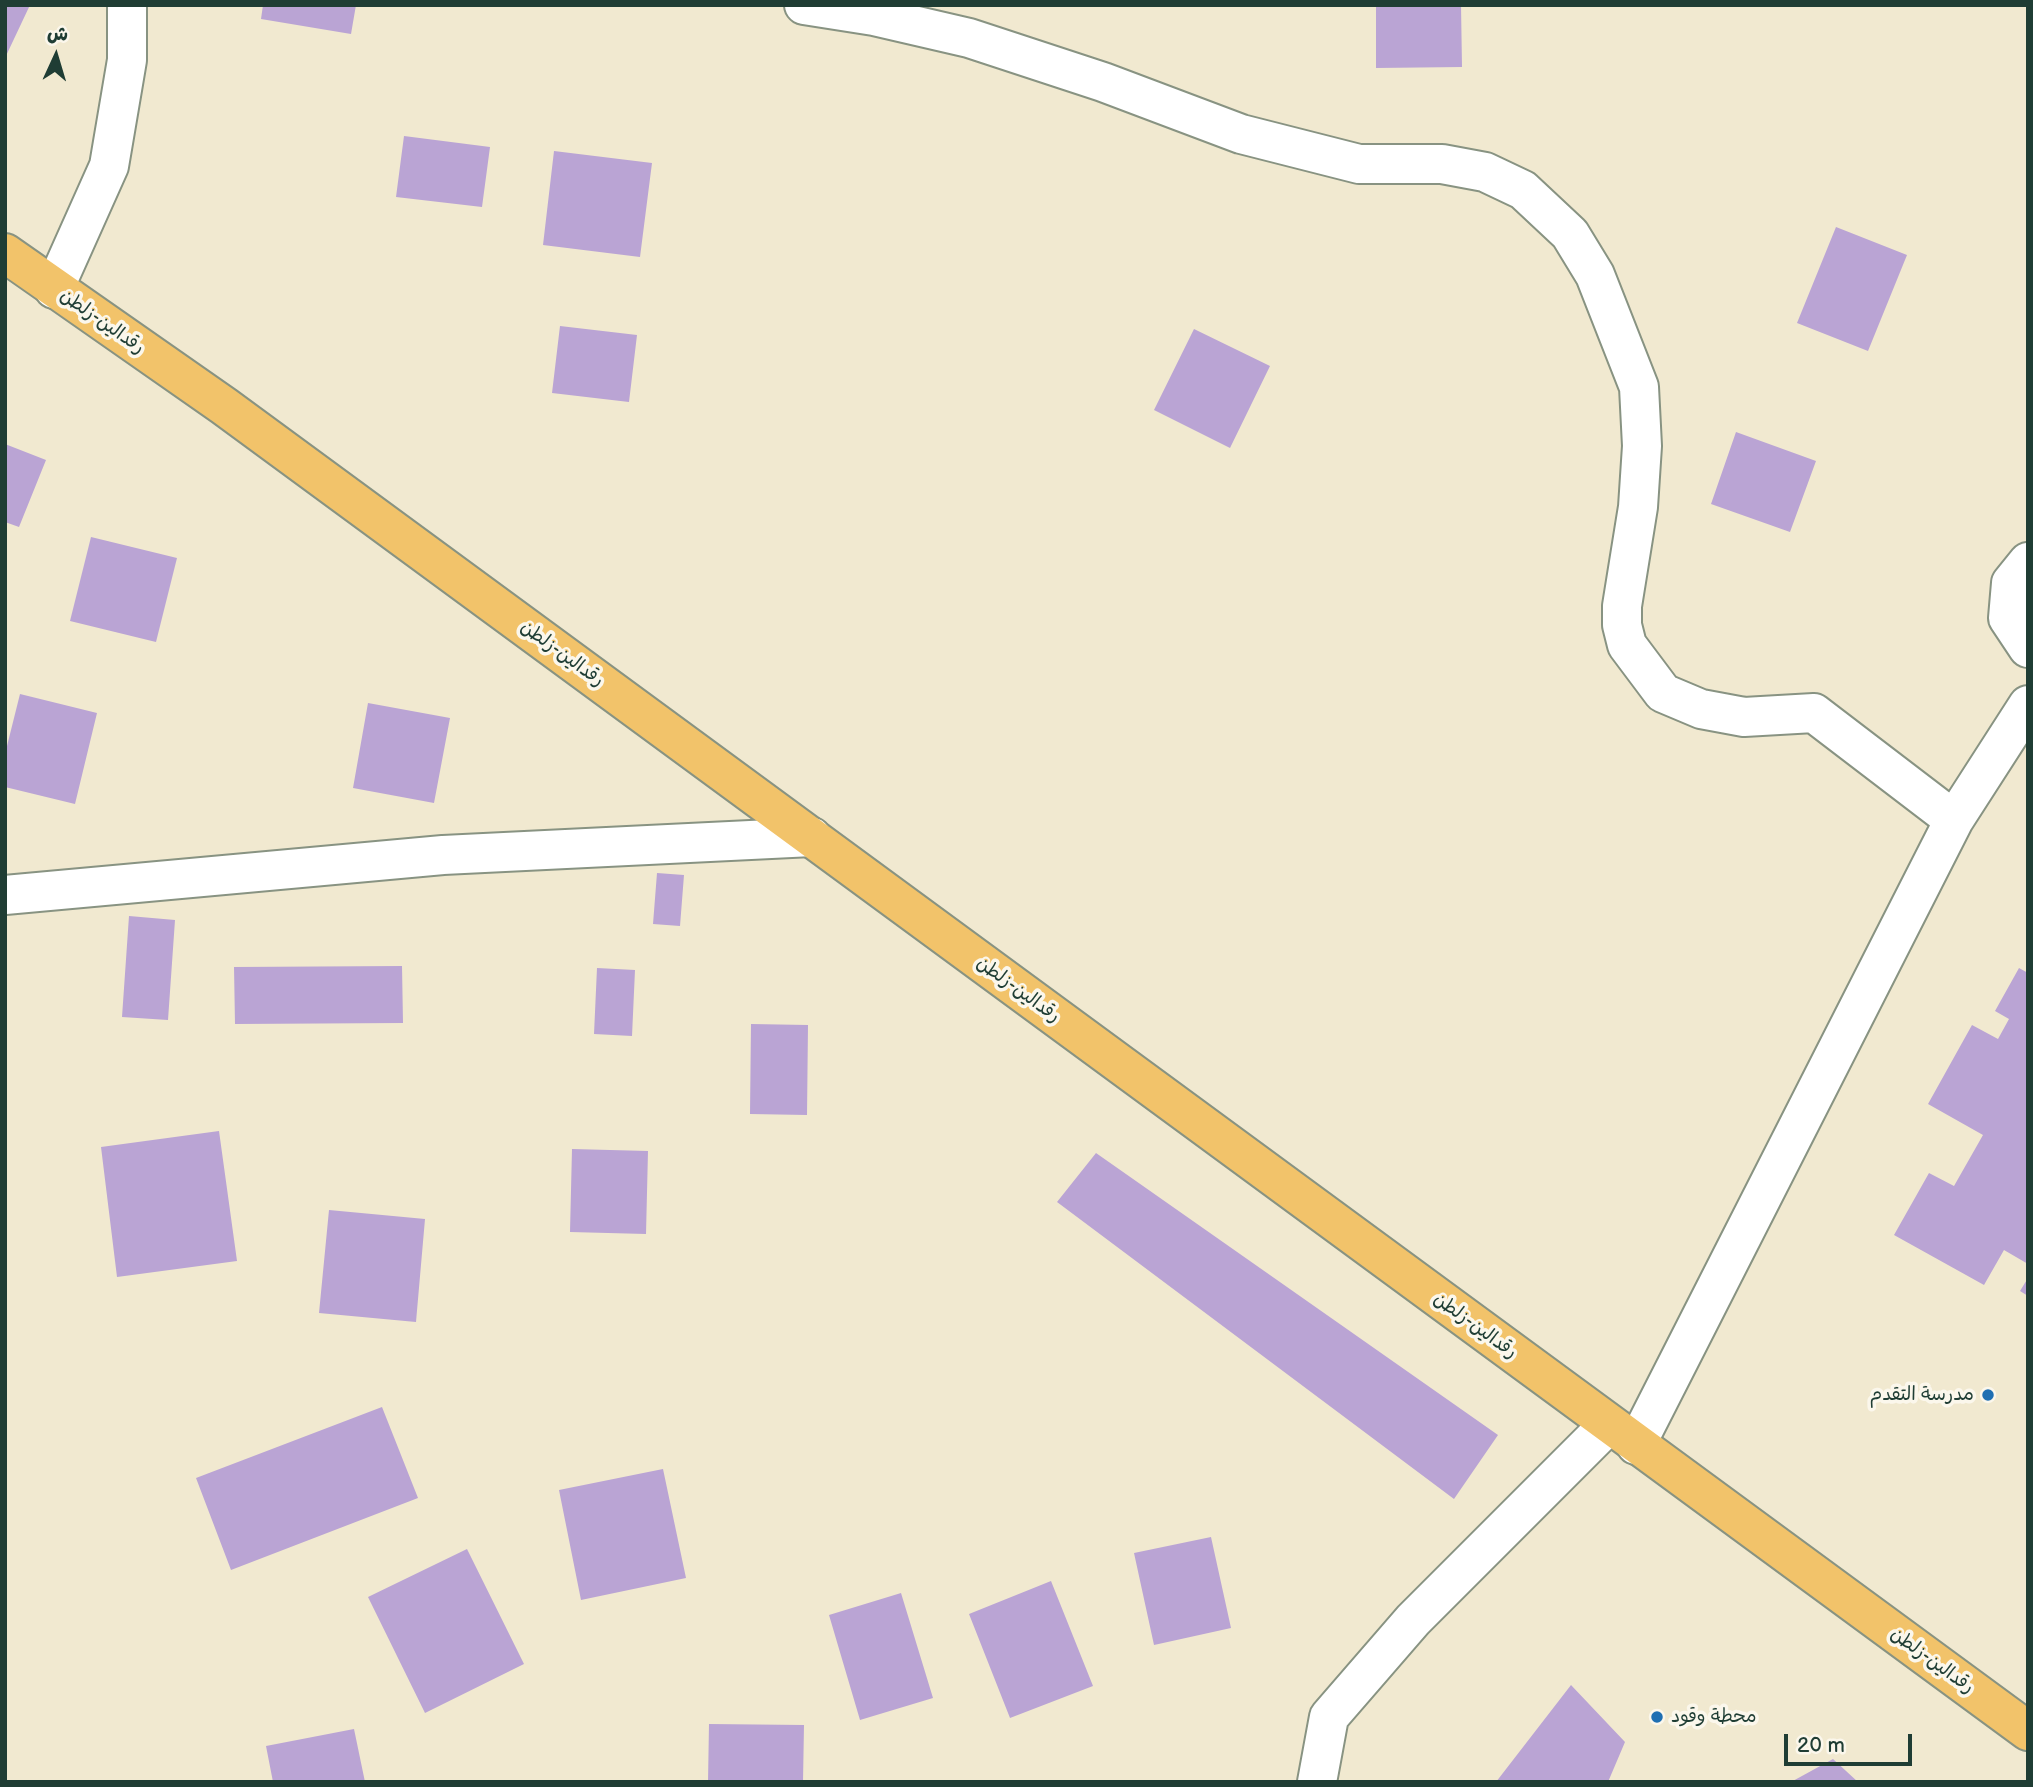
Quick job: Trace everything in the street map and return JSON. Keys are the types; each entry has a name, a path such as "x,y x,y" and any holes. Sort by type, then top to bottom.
{"main road":[{"name":"رقدالين-زلطن","path":"5,253 224,407 2028,1731"}],"street":[{"path":"54,289 108,166 127,60 127,5"},
{"path":"804,5 874,16 970,38 1103,82 1241,134 1359,164 1442,164 1485,172 1523,190 1570,234 1595,275 1639,387 1642,446 1638,507 1622,606 1626,645 1663,693 1701,709 1744,717 1814,713 1954,820"},
{"path":"2028,562 2011,583 2008,618 2028,648"},
{"path":"1317,1782 1329,1717 1413,1620 1622,1435 1954,820 2028,705"},
{"path":"5,895 443,855 811,837"}],"building":[{"path":"5,5 30,5 5,58"},
{"path":"263,5 356,5 351,34 261,19"},
{"path":"1376,5 1461,5 1462,67 1376,68"},
{"path":"404,136 490,147 482,207 396,197"},
{"path":"554,151 652,163 640,257 543,245"},
{"path":"1836,227 1907,255 1868,351 1797,323"},
{"path":"560,326 637,335 629,402 552,393"},
{"path":"1194,329 1270,366 1230,448 1154,410"},
{"path":"1736,432 1816,461 1790,532 1711,504"},
{"path":"5,444 46,460 19,527 5,522"},
{"path":"91,537 177,558 156,642 70,621"},
{"path":"20,694 97,713 75,804 5,787 5,754"},
{"path":"368,703 450,718 434,803 353,788"},
{"path":"657,873 684,875 680,926 653,924"},
{"path":"129,916 175,920 168,1020 122,1017"},
{"path":"402,966 403,1023 235,1024 234,967"},
{"path":"597,968 635,970 632,1036 594,1034"},
{"path":"2019,968 2028,973 2028,1264 2004,1250 1984,1285 1894,1235 1929,1173 1954,1186 1983,1135 1928,1104 1972,1025 1998,1039 2009,1019 1995,1011"},
{"path":"751,1024 808,1025 807,1115 750,1114"},
{"path":"219,1131 237,1261 117,1277 101,1147"},
{"path":"572,1149 648,1151 646,1234 570,1232"},
{"path":"1096,1153 1498,1435 1454,1499 1057,1202"},
{"path":"329,1210 425,1219 416,1322 319,1313"},
{"path":"2028,1278 2028,1296 2020,1291"},
{"path":"382,1407 418,1498 231,1570 196,1478"},
{"path":"663,1469 686,1578 581,1600 559,1490"},
{"path":"1211,1537 1231,1628 1154,1645 1134,1553"},
{"path":"467,1549 524,1664 425,1713 368,1597"},
{"path":"1051,1581 1093,1686 1010,1718 969,1614"},
{"path":"901,1593 933,1698 860,1720 829,1615"},
{"path":"1571,1685 1625,1742 1608,1782 1496,1782"},
{"path":"709,1724 804,1725 803,1782 708,1782"},
{"path":"354,1729 365,1782 273,1782 266,1746"},
{"path":"1833,1759 1858,1782 1791,1782"}],"place":[{"name":"مدرسة التقدم","path":"1988,1395"},
{"name":"محطة وقود","path":"1657,1717"}]}
